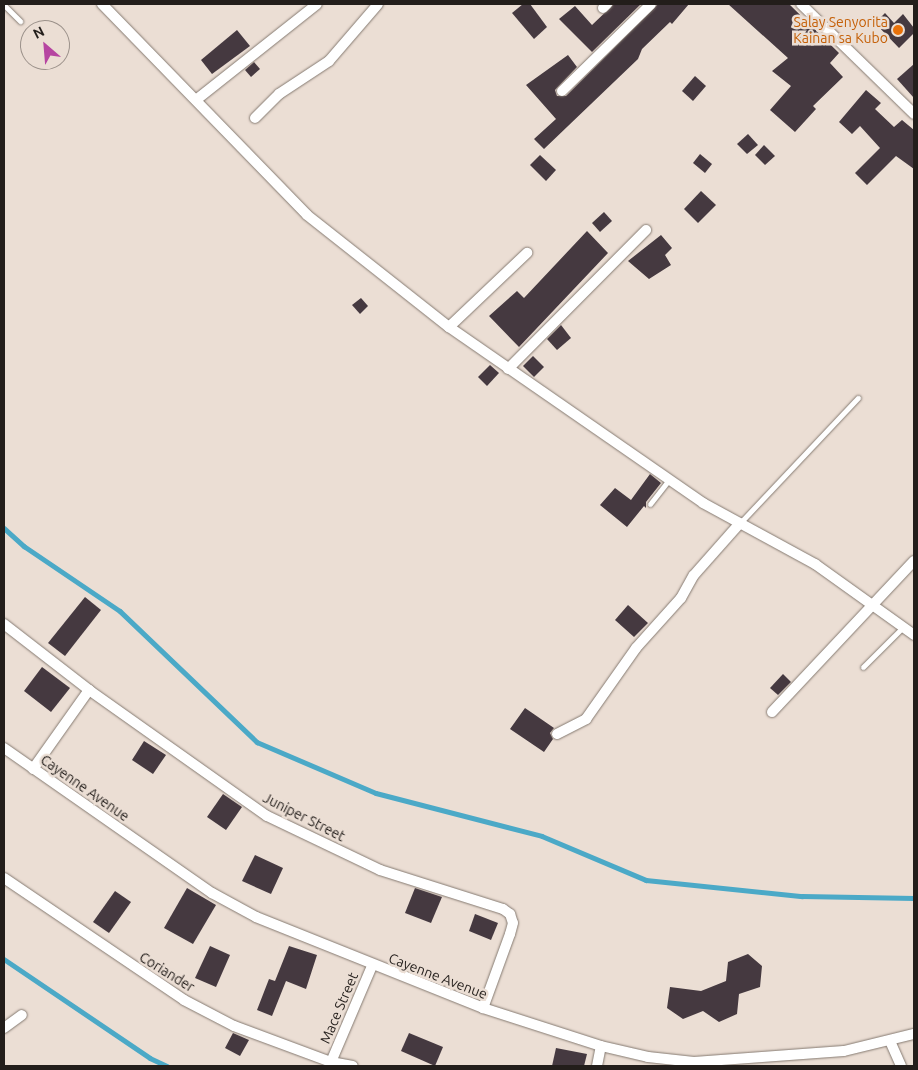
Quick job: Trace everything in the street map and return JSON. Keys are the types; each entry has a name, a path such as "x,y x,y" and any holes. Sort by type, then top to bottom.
{"street":[{"path":"102,4 307,214 449,327 669,480 740,523 814,564 873,604 914,635"},
{"path":"196,100 317,4"},
{"path":"255,118 279,94 329,61 378,4"},
{"path":"562,91 651,4"},
{"path":"801,4 914,114"},
{"path":"508,369 646,230"},
{"path":"449,327 528,253"},
{"path":"558,734 586,719 636,648 740,523"},
{"path":"772,712 914,561"},
{"name":"Juniper Street","path":"4,624 89,690 267,816 380,870 503,909 510,914 513,923 510,934 483,1008"},
{"path":"33,769 89,690"},
{"name":"Cayenne Avenue","path":"4,748 212,893 256,917 372,966 483,1008 602,1046 648,1057 693,1064 816,1054 890,1042 914,1034"},
{"name":"Coriander","path":"4,878 184,1000 234,1026 331,1062 353,1066"},
{"name":"Mace Street","path":"331,1062 372,966"},
{"path":"4,1028 22,1015"},
{"path":"890,1042 901,1066"},
{"path":"598,1066 602,1046"}],"lane":[{"path":"4,5 20,21"},
{"path":"740,523 858,398"},
{"path":"650,504 669,480"},
{"path":"863,667 903,627"}],"building":[{"path":"523,4 530,4 547,27 534,39 512,13"},
{"path":"614,4 641,4 592,52 559,19 575,6 592,25"},
{"path":"658,4 689,4 672,24 670,22 642,49 638,59 544,149 534,139 556,119 526,85 568,55 577,67 555,90 557,96 566,96"},
{"path":"728,4 789,4 839,53 830,63 843,77 813,106 816,109 795,132 770,110 791,86 772,71 788,58"},
{"name":"Salay Senyorita Kainan sa Kubo","path":"885,13 894,23 903,14 914,28 914,33 899,48 875,23"},
{"path":"237,30 250,46 212,74 201,60"},
{"path":"254,62 260,69 251,77 245,70"},
{"path":"914,64 914,98 897,79"},
{"path":"695,76 706,86 693,101 682,91"},
{"path":"866,90 881,103 875,109 894,127 902,120 914,130 914,169 896,156 867,185 855,173 880,148 860,126 852,134 839,122"},
{"path":"748,134 758,145 747,154 737,144"},
{"path":"764,145 775,156 765,165 755,155"},
{"path":"700,154 712,164 705,173 693,163"},
{"path":"540,155 556,170 546,181 530,165"},
{"path":"701,191 716,205 698,223 684,209"},
{"path":"604,212 612,221 600,232 592,223"},
{"path":"587,231 608,253 519,347 489,316 517,291 524,298"},
{"path":"661,235 672,248 665,255 671,265 649,279 628,261"},
{"path":"361,298 368,306 360,314 352,305"},
{"path":"561,325 571,338 557,350 547,339"},
{"path":"533,356 544,367 534,377 523,366"},
{"path":"490,365 499,373 487,386 478,377"},
{"path":"650,474 661,483 646,502 646,508 644,506 627,527 600,505 615,488 631,500"},
{"path":"85,597 101,610 65,656 48,643"},
{"path":"628,605 648,623 634,637 615,620"},
{"path":"42,667 70,688 51,712 24,691"},
{"path":"783,674 791,682 778,695 770,688"},
{"path":"525,708 554,728 550,733 553,739 544,752 510,729"},
{"path":"144,741 166,755 153,774 132,760"},
{"path":"223,794 242,807 226,830 207,817"},
{"path":"255,855 283,868 271,894 242,881"},
{"path":"187,888 216,905 193,944 164,928"},
{"path":"415,888 442,897 431,923 405,913"},
{"path":"115,891 131,902 109,933 93,922"},
{"path":"475,914 498,923 491,940 469,931"},
{"path":"210,946 230,955 216,987 195,978"},
{"path":"289,946 317,955 306,989 286,981 272,1016 257,1010 269,979 275,981"},
{"path":"748,954 762,966 760,987 739,994 737,1014 719,1022 703,1011 683,1019 667,1008 670,987 701,991 726,981 728,962"},
{"path":"233,1033 249,1040 240,1056 225,1048"},
{"path":"409,1033 443,1047 435,1066 401,1051"},
{"path":"556,1048 587,1054 584,1066 552,1066"}],"waterway":[{"path":"4,528 24,546 120,611 257,742 376,793 542,836 646,880 802,896 914,898"},
{"path":"4,959 150,1058 167,1066"}],"place":[{"name":"Salay Senyorita Kainan sa Kubo","path":"898,30"}]}
